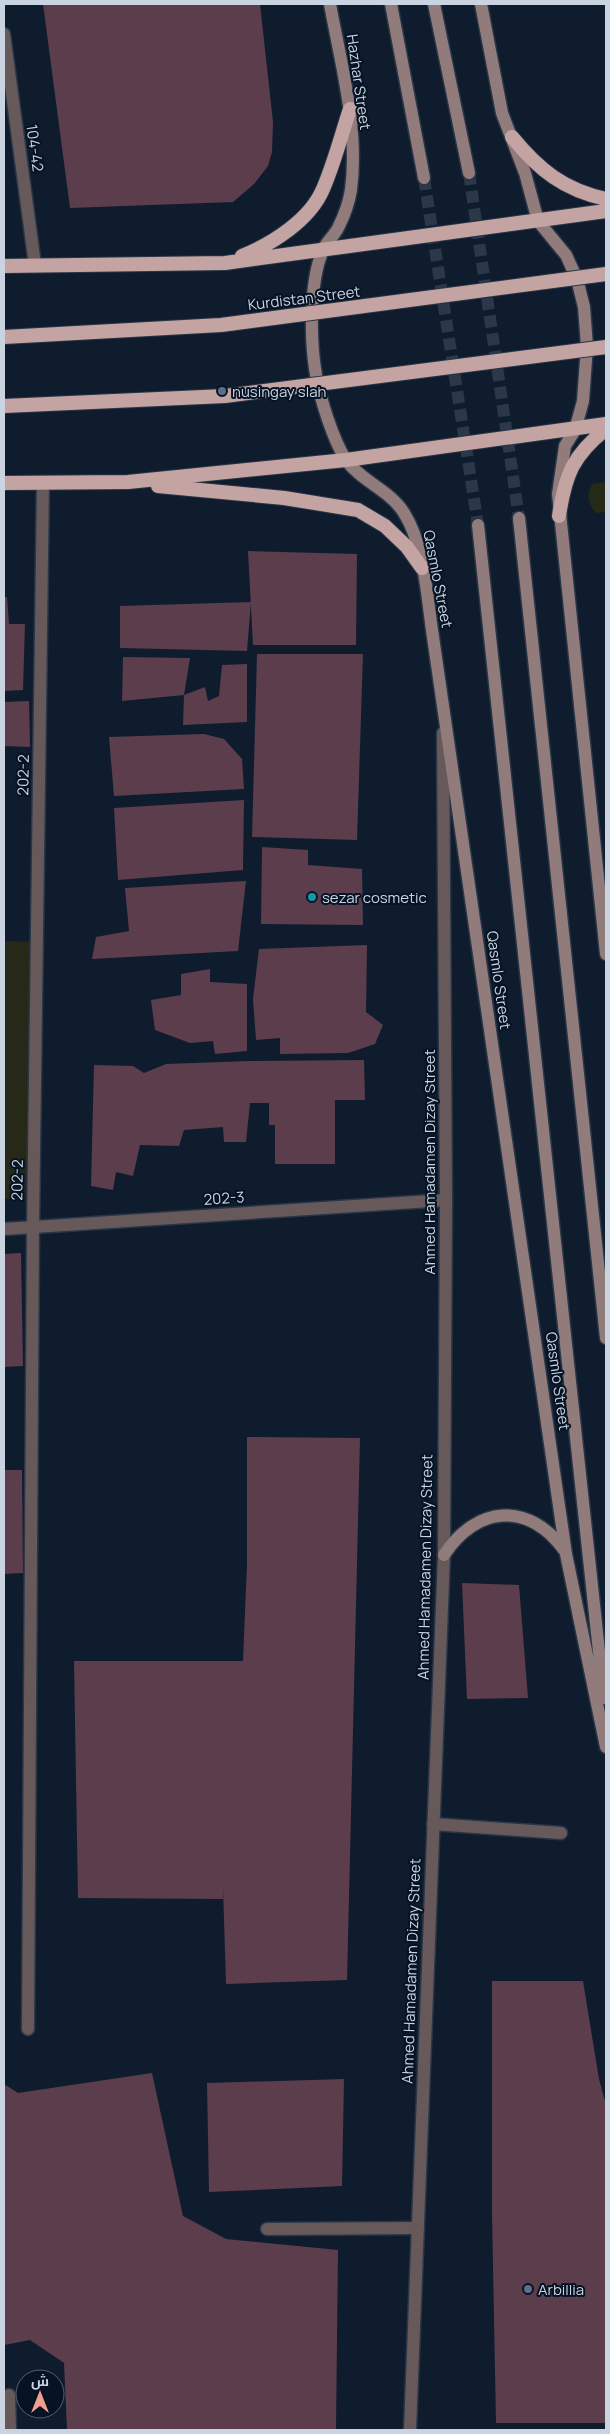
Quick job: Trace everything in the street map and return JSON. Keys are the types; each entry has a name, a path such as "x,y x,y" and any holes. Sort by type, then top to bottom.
{"highway":[{"path":"225,263 272,241 310,210 323,190 350,109"},
{"path":"512,137 539,168 551,176 585,193 606,199"},
{"path":"4,266 225,263 606,211"},
{"name":"Kurdistan Street","path":"4,337 221,325 606,274"},
{"path":"4,406 225,396 606,347"},
{"path":"4,483 128,482 346,460 575,430 606,424"},
{"path":"559,516 564,487 572,466 587,444 606,430"},
{"path":"128,482 284,498 358,510 385,526 407,547 422,568"}],"main road":[{"name":"Hazhar Street","path":"324,248 339,227 351,193 352,167 350,109 330,4"},
{"path":"391,4 424,178"},
{"path":"434,4 469,173"},
{"path":"481,4 502,113 512,137 538,220 566,256 577,279 584,307 587,346 585,382 575,430 565,446 559,480 559,516 606,954"},
{"name":"Qasmlo Street","path":"324,248 314,293 312,342 316,375 324,406 346,460 404,511 416,538 422,568 566,1554 606,1747"},
{"path":"519,518 606,1338"},
{"name":"Qasmlo Street","path":"478,525 606,1723"},
{"path":"444,1555 454,1539 471,1525 492,1517 514,1516 536,1522 554,1536 566,1554"}],"street":[{"name":"104-42","path":"4,34 35,265"},
{"name":"202-2","path":"28,2029 33,1228 43,482"},
{"name":"Ahmed Hamadamen Dizay Street","path":"410,2430 444,1555 446,1200 443,703"},
{"name":"202-3","path":"4,1229 446,1200"},
{"path":"433,1824 561,1833"},
{"path":"267,2230 418,2228"},
{"path":"9,2395 10,2430"}],"green space":[{"path":"606,482 606,512 596,513 589,499 590,488 592,484"},
{"path":"4,941 37,942 25,1199 4,1199"}],"building":[{"path":"43,4 260,4 273,122 272,152 268,166 254,184 233,202 70,208"},
{"path":"248,551 357,554 356,645 253,645"},
{"path":"4,597 7,597 9,624 25,624 23,690 4,691"},
{"path":"251,602 247,651 120,648 120,606"},
{"path":"257,654 363,654 357,840 252,837"},
{"path":"123,657 190,658 184,695 122,701"},
{"path":"247,664 247,722 183,725 184,695 205,687 208,701 219,696 222,665"},
{"path":"29,701 30,747 4,746 4,702"},
{"path":"204,734 224,739 242,759 244,789 114,796 109,737"},
{"path":"244,800 243,870 118,880 114,808"},
{"name":"sezar cosmetic","path":"262,847 308,850 308,865 362,869 363,925 261,924"},
{"path":"246,881 238,951 92,959 96,937 129,931 125,888"},
{"path":"367,945 366,1012 383,1025 375,1044 348,1053 280,1054 280,1038 256,1040 253,999 259,949"},
{"path":"210,969 210,982 247,984 247,1051 215,1054 213,1041 190,1043 155,1030 151,1000 181,995 181,974"},
{"path":"364,1060 365,1100 335,1100 335,1164 275,1164 275,1125 269,1125 269,1103 250,1103 246,1142 224,1142 223,1127 184,1130 179,1146 140,1145 133,1176 116,1172 113,1190 91,1186 94,1065 133,1066 144,1073 166,1064"},
{"path":"21,1253 23,1366 4,1367 4,1254"},
{"path":"247,1437 360,1438 347,1980 226,1984 223,1887 223,1899 78,1898 74,1661 243,1661 247,1564"},
{"path":"4,1470 22,1470 23,1573 4,1574"},
{"path":"462,1583 519,1585 528,1698 467,1699"},
{"path":"492,1981 583,1981 599,2079 606,2105 606,2423 496,2423 492,2213"},
{"path":"152,2073 183,2216 226,2239 338,2250 336,2430 67,2430 64,2363 30,2340 4,2345 4,2084 18,2093"},
{"path":"344,2079 342,2186 209,2192 207,2083"}],"tunnel":[{"path":"469,173 519,518"},
{"path":"424,178 478,525"}],"place":[{"name":"nusingay slah","path":"222,391"},
{"name":"sezar cosmetic","path":"312,897"},
{"name":"Arbillia","path":"528,2289"}]}
